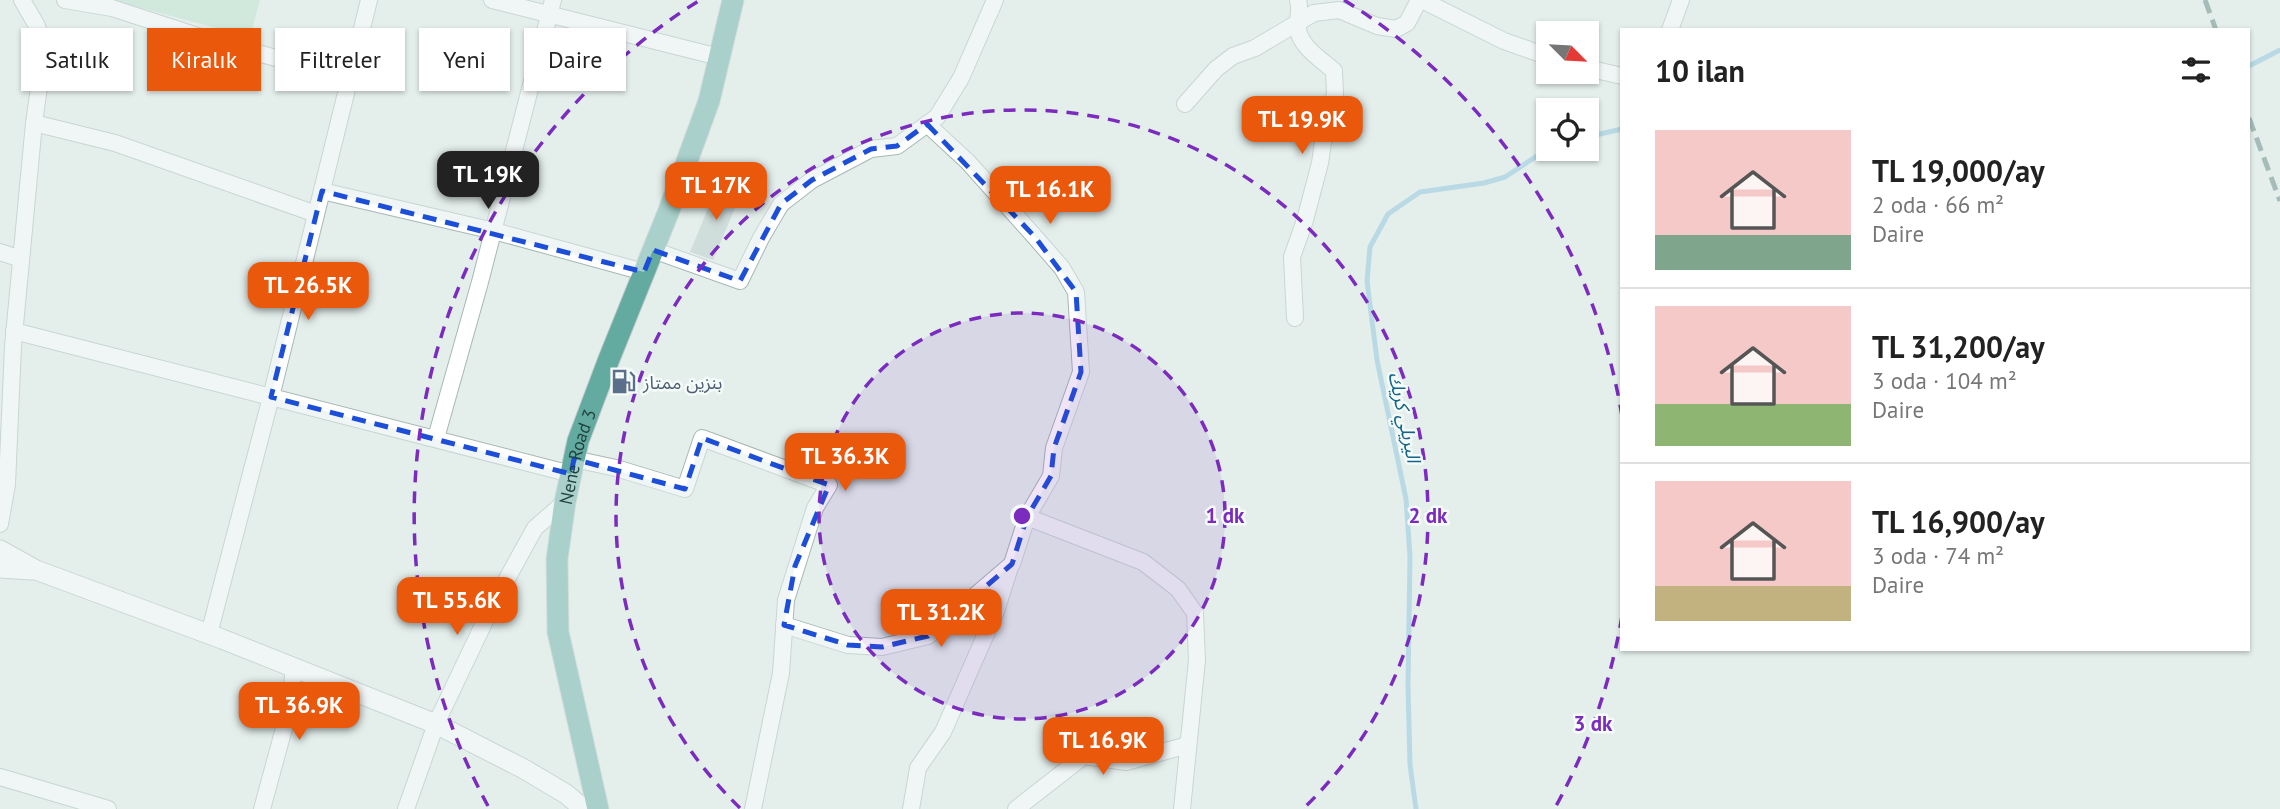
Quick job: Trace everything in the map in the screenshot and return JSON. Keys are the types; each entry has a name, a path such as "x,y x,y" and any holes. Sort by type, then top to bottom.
{"main road":[{"name":"Nene Road 3","path":"598,809 558,632 557,559 565,502 578,440 709,100 733,0"}],"street":[{"path":"0,524 7,484 6,357 14,331 34,123 44,51 37,26 22,0"},
{"path":"65,0 112,8 275,58"},
{"path":"362,28 369,0"},
{"path":"492,0 552,7 719,57"},
{"path":"653,250 740,281 781,204 811,180 871,149 897,146 937,117 961,78 995,0"},
{"path":"1296,318 1292,257 1305,220 1335,94 1334,71 1310,51 1297,31 1300,6 1298,0"},
{"path":"1185,104 1216,69 1233,56 1255,48 1314,13 1339,10 1377,26 1396,29 1407,23 1420,0 1504,41 1536,52"},
{"path":"1671,28 1681,0"},
{"path":"436,438 494,231 552,7"},
{"path":"1600,71 1620,76"},
{"path":"209,634 347,91"},
{"path":"34,123 115,143 316,214"},
{"path":"911,809 918,768 943,732 996,611 1027,517 1051,476 1054,448 1081,372 1076,292 1062,268 968,162 927,124"},
{"path":"322,191 494,231 644,272"},
{"path":"0,253 21,259"},
{"path":"14,331 436,438 573,467 616,468 685,489 702,438 828,485 815,508 786,600 781,673 753,809"},
{"path":"406,809 436,724 494,604 535,528 565,502"},
{"path":"1027,517 1143,562 1178,589 1195,613 1197,660 1182,809"},
{"path":"0,550 36,570 209,634 436,724 524,769 566,794 584,809"},
{"path":"783,625 848,645 882,647 928,636 1012,564"},
{"path":"0,568 36,570"},
{"path":"262,809 289,710 294,667"},
{"path":"1017,809 1084,756 1126,762 1188,745"},
{"path":"0,777 108,809"}],"highlighted area":[{"path":"927,124 1035,237 1076,292 1081,372 1054,448 1051,476 1027,517 1012,564 928,636 882,647 848,645 784,625 795,566 829,485 702,438 685,489 574,459 571,474 271,397 322,191 644,272 653,250 740,281 781,204 812,180 871,149 897,146"}],"green space":[{"path":"111,0 260,0 252,28 216,28"}],"building":[{"path":"718,184 741,194 713,260 690,252"}],"waterway":[{"path":"2250,65 2280,50"},
{"name":"اليريلي كريك","path":"1599,134 1620,129"},
{"name":"اليريلي كريك","path":"1416,809 1410,765 1410,556 1406,499 1377,360 1367,281 1370,247 1388,214 1420,192 1484,183 1505,177 1536,157"}],"railway":[{"path":"2205,0 2215,28"},
{"path":"2250,121 2280,201"}],"place":[{"name":"بنزين ممتاز","path":"623,382"}]}
